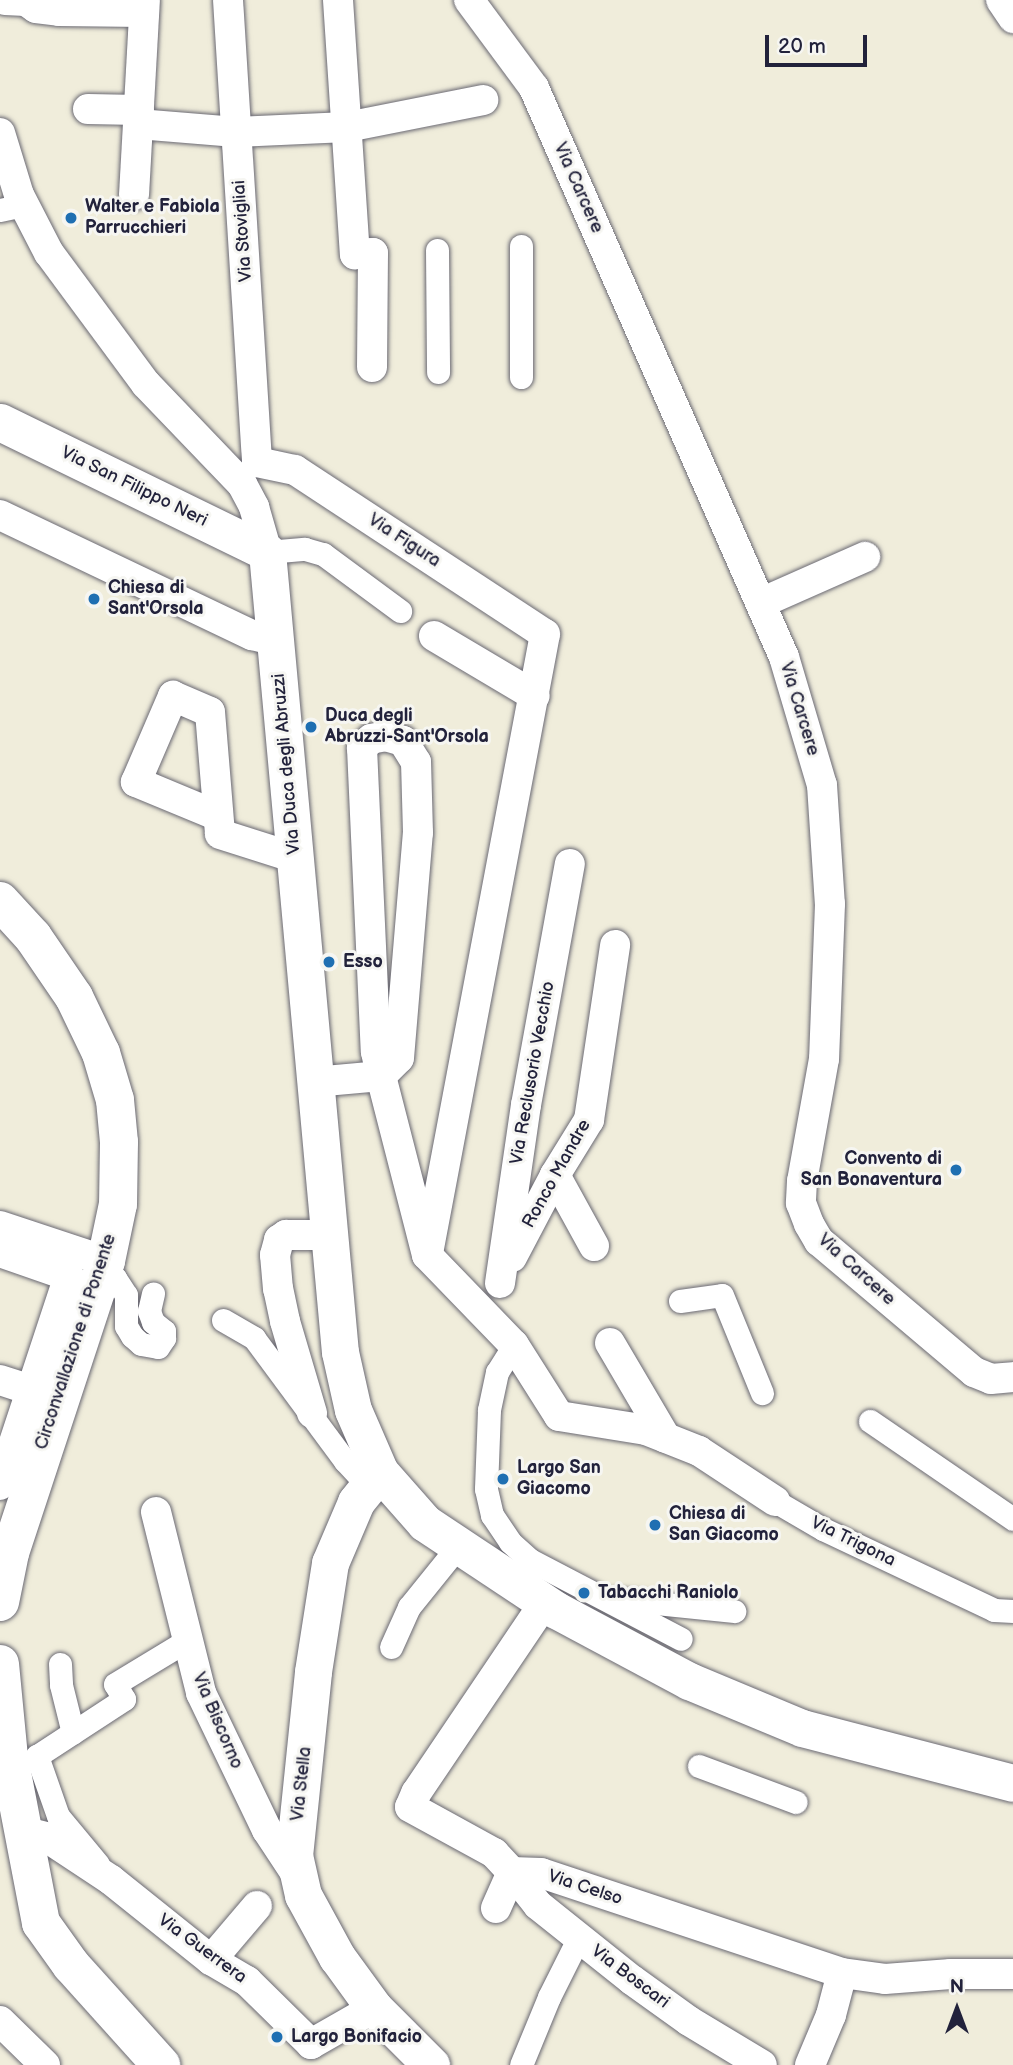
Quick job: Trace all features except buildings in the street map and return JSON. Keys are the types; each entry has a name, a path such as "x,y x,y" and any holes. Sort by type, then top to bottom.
{"main road":[{"name":"Circonvallazione di Ponente","path":"0,901 33,937 74,996 101,1053 115,1100 119,1142 118,1204 92,1269 31,1488 10,1553 0,1602"},
{"path":"0,1664 4,1757 41,1923 71,1965 161,2065"}],"street":[{"path":"5,0 26,1 36,8 59,11 145,6 134,195"},
{"name":"Via Stovigliai","path":"228,0 250,473"},
{"path":"338,0 347,127 364,253 372,367"},
{"name":"Via Carcere","path":"469,0 534,88 784,657 822,785 830,904 824,1059 801,1203 819,1241 974,1372 990,1379 1013,1377"},
{"path":"1001,0 1013,18"},
{"path":"88,109 236,132 347,127 483,100"},
{"name":"Via Duca degli Abruzzi","path":"0,133 12,208 49,253 146,384 250,473 254,507 267,552 340,1352 353,1409 374,1479 425,1523 545,1602 689,1681 802,1728 1013,1783"},
{"path":"521,246 521,377"},
{"path":"437,250 438,372"},
{"name":"Via San Filippo Neri","path":"0,422 267,552"},
{"name":"Via Figura","path":"250,473 295,470 545,634 535,696"},
{"path":"0,515 253,635 276,641"},
{"path":"267,552 305,549 323,554 400,611"},
{"path":"761,603 865,556"},
{"path":"427,1255 535,696 434,636"},
{"path":"314,1083 381,1076 399,1058 418,833 415,762 403,741 386,736 371,739 362,748 376,1052 381,1076 427,1255"},
{"path":"218,816 220,834 295,858"},
{"name":"Via Reclusorio Vecchio","path":"499,1283 526,1105 570,864"},
{"name":"Ronco Mandre","path":"479,1307 499,1283 555,1175 589,1120 615,945"},
{"path":"555,1175 594,1246"},
{"path":"0,1226 114,1278 126,1295 126,1326 132,1336 141,1344 158,1347 164,1338 164,1331 153,1322 149,1311 153,1293"},
{"path":"312,1413 285,1321 278,1289 275,1255 279,1240 286,1235 329,1235"},
{"path":"0,1252 92,1269"},
{"name":"Via Trigona","path":"427,1255 514,1345 559,1416 646,1430 699,1451 823,1529 994,1610 1013,1611"},
{"path":"0,1485 30,1390 92,1269"},
{"path":"680,1301 722,1296 762,1393"},
{"path":"223,1320 254,1338 345,1461 374,1479"},
{"path":"610,1343 666,1438"},
{"path":"514,1345 497,1372 489,1410 486,1489 492,1515 510,1542 530,1560 681,1639"},
{"path":"0,1380 30,1390"},
{"path":"870,1421 1013,1520"},
{"name":"Via Stella","path":"374,1479 356,1502 330,1563 313,1672 294,1854 303,1895 337,1957 374,2008 431,2065"},
{"name":"Via Biscorno","path":"156,1512 201,1693 267,1830 298,1877"},
{"path":"391,1647 409,1607 459,1545"},
{"path":"603,1598 734,1611"},
{"path":"496,1908 512,1872 494,1853 410,1807 415,1793 545,1602"},
{"path":"111,1880 58,1816 37,1756 124,1699 115,1684 186,1641"},
{"path":"60,1664 61,1685 73,1733"},
{"path":"699,1766 796,1802"},
{"name":"Via Guerrera","path":"22,1831 46,1837 111,1880 218,1964 247,1981 311,2044 374,2008"},
{"name":"Via Boscari","path":"512,1872 538,1905 579,1937 689,2021 762,2065"},
{"name":"Via Celso","path":"512,1872 541,1873 842,1973 885,1979 951,1974 1013,1974"},
{"path":"257,1906 218,1964 236,1991 273,2026 305,2065"},
{"path":"521,2065 549,1997 579,1937"},
{"path":"810,2065 831,2015 842,1973"},
{"path":"0,2021 45,2065"}],"place":[{"name":"Walter e Fabiola Parrucchieri","path":"71,218"},
{"name":"Chiesa di Sant'Orsola","path":"94,599"},
{"name":"Duca degli Abruzzi-Sant'Orsola","path":"311,727"},
{"name":"Esso","path":"329,962"},
{"name":"Convento di San Bonaventura","path":"956,1170"},
{"name":"Largo San Giacomo","path":"503,1479"},
{"name":"Chiesa di San Giacomo","path":"655,1525"},
{"name":"Tabacchi Raniolo","path":"584,1593"},
{"name":"Largo Bonifacio","path":"277,2037"}]}
